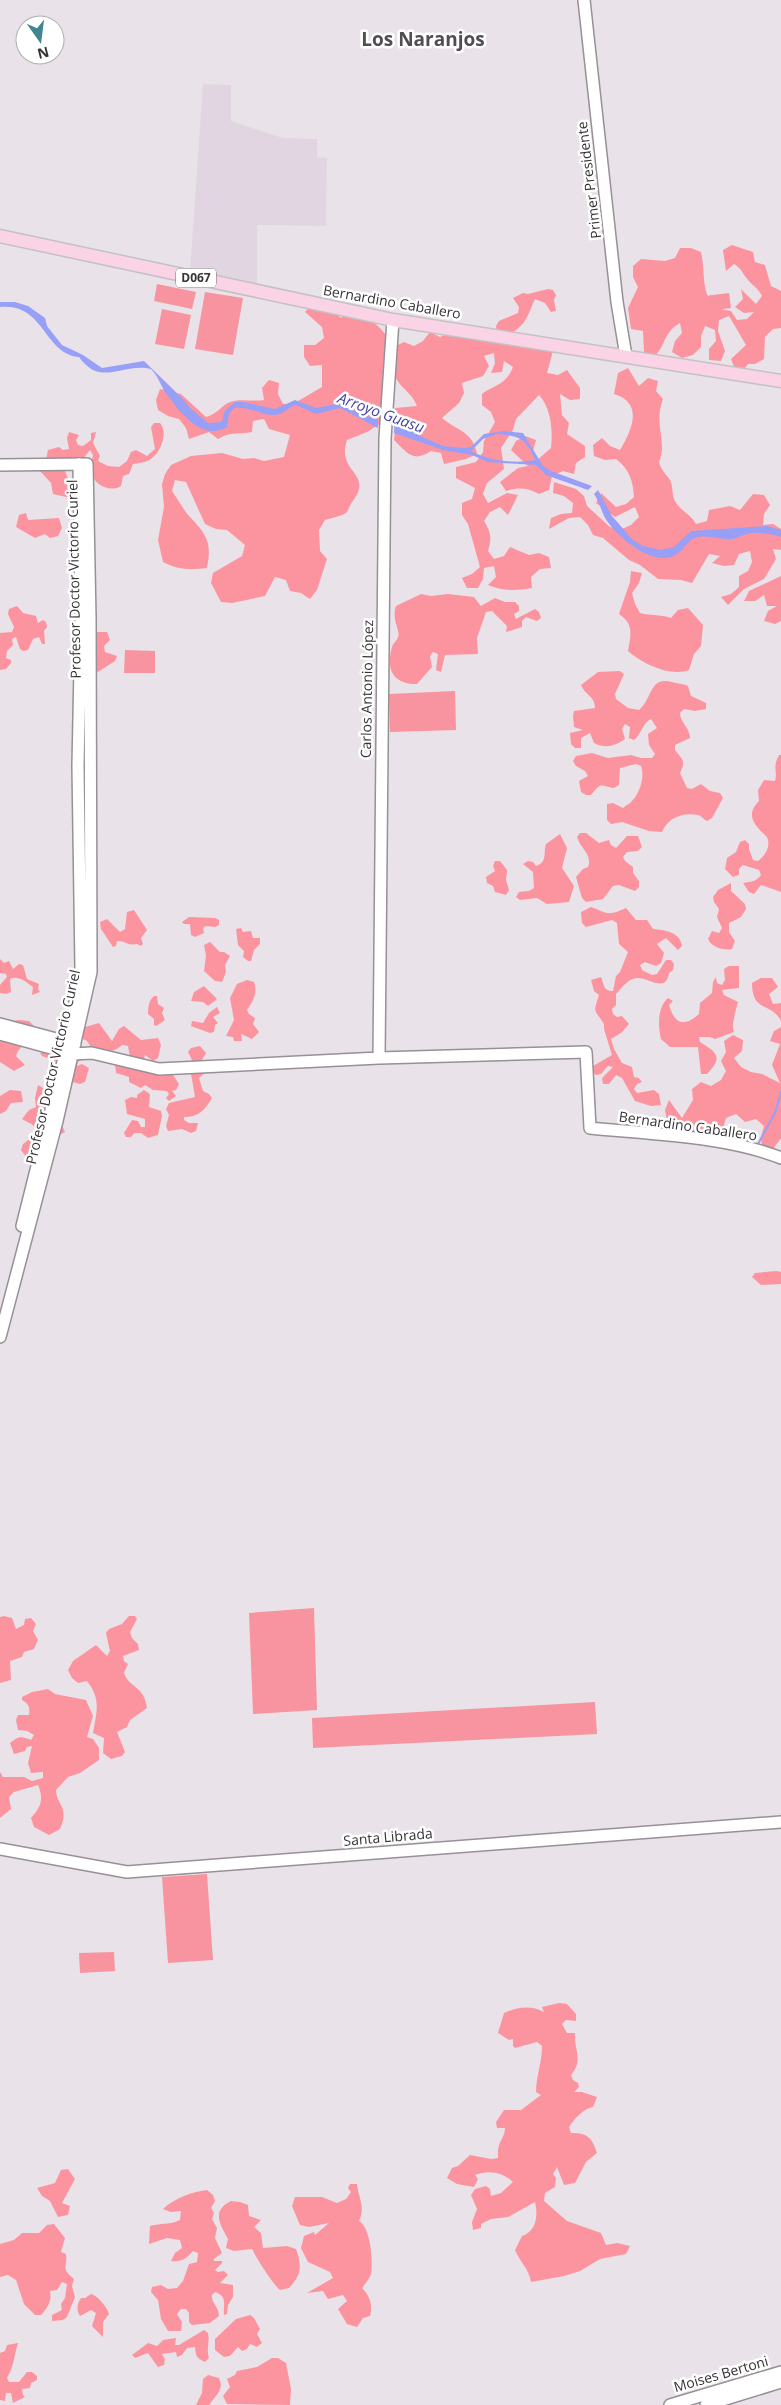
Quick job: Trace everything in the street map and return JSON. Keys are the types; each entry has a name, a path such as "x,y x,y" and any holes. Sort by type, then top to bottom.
{"main road":[{"name":"Bernardino Caballero","path":"0,236 393,320 781,381"}],"street":[{"name":"Primer Presidente","path":"584,0 617,302 626,356"},
{"name":"Carlos Antonio López","path":"379,1058 385,438 393,320"},
{"name":"Profesor Doctor Victorio Curiel","path":"0,464 86,463 88,467 91,972 0,1310"},
{"path":"0,1024 70,1048"},
{"path":"0,1034 159,1069 379,1058"},
{"name":"Profesor Doctor Victorio Curiel","path":"0,1337 55,1130 70,1048"},
{"name":"Bernardino Caballero","path":"379,1058 586,1052 590,1128 762,1150 781,1158"},
{"name":"Santa Librada","path":"0,1849 127,1872 781,1822"},
{"name":"Moises Bertoni","path":"670,2405 781,2372"},
{"name":"Moises Bertoni","path":"706,2405 781,2382"}],"shaded area":[{"path":"203,84 231,85 231,121 283,138 317,139 317,157 327,158 326,226 257,225 257,285 190,271"},
{"path":"732,245 753,252 755,262 765,265 771,286 781,291 781,328 773,329 765,337 764,359 755,364 748,364 742,372 735,369 731,359 746,345 729,316 719,320 718,331 725,351 721,361 709,360 709,349 716,341 715,330 705,326 701,336 701,347 693,355 682,358 672,352 675,341 682,333 680,323 670,331 654,357 644,352 643,331 631,329 628,308 638,287 633,277 633,266 641,259 665,261 675,258 680,248 691,248 701,252 708,297 720,308 731,311 737,320 747,319 754,312 744,313 735,307 743,299 741,289 756,304 762,296 734,264 726,271 723,250"},
{"path":"157,284 196,292 192,309 154,301"},
{"path":"548,289 553,290 556,295 554,300 556,311 551,312 545,303 535,299 519,328 507,336 497,331 496,326 499,321 518,313 519,307 513,298 523,293 528,294"},
{"path":"205,292 243,298 233,355 195,349"},
{"path":"729,293 731,308 707,311 705,296"},
{"path":"312,304 333,311 341,318 349,311 362,316 378,326 387,336 390,343 386,420 367,432 347,440 346,459 357,478 359,484 358,491 347,512 325,520 319,530 320,551 327,559 317,590 310,599 301,593 290,591 286,580 275,577 265,596 232,603 221,602 211,583 213,573 242,556 245,545 227,530 216,529 205,524 186,482 175,480 172,491 186,512 201,529 207,540 209,552 207,568 184,569 163,562 158,540 164,507 162,484 165,474 171,465 191,456 222,453 243,459 254,458 264,461 284,457 290,435 269,429 264,419 253,421 252,432 231,434 218,439 209,432 189,439 186,428 179,419 168,416 158,410 156,400 160,389 181,394 206,417 234,401 264,400 262,388 269,380 279,383 278,394 283,404 293,404 322,387 322,365 310,366 304,357 304,345 315,345 324,338 322,327 305,312"},
{"path":"162,309 191,315 184,349 155,344"},
{"path":"430,332 440,337 450,332 553,351 547,373 558,375 567,370 580,388 580,399 570,400 560,394 562,415 569,423 567,434 585,446 585,457 576,463 574,474 563,471 552,476 549,490 539,494 523,489 506,491 500,482 518,468 528,466 511,450 516,441 525,436 536,440 533,451 535,462 551,448 552,434 549,413 539,395 516,419 513,430 501,448 504,469 487,483 483,494 488,503 507,493 518,495 508,515 500,507 490,512 484,521 490,536 488,551 494,559 504,556 510,547 529,555 539,553 549,557 551,568 540,569 531,577 532,588 510,590 488,585 496,577 494,566 484,568 483,579 478,588 467,588 462,578 472,574 480,567 468,524 462,515 462,503 472,499 475,488 456,478 456,467 476,462 483,452 484,441 495,422 491,412 482,405 482,394 507,378 513,367 504,361 502,372 491,373 495,363 494,353 484,356 489,366 483,376 462,383 464,393 459,403 442,418 464,432 472,440 477,454 466,459 444,464 441,453 431,451 425,455 411,455 394,440 395,408 417,406 395,377 393,364 394,347 404,342 414,346 423,341"},
{"path":"628,368 639,386 648,378 658,381 656,391 663,399 659,417 662,447 659,462 672,484 674,499 696,524 707,521 709,510 730,506 740,510 753,494 764,495 770,505 764,514 763,525 773,524 781,529 781,550 773,549 776,559 764,579 744,589 728,605 721,597 731,594 739,587 739,576 748,571 752,562 750,551 739,554 734,565 724,566 712,563 720,556 709,554 692,583 681,580 658,579 640,565 629,560 603,538 593,535 588,525 580,517 569,518 549,529 551,518 561,514 572,513 573,503 564,496 553,493 554,482 576,489 584,496 587,506 610,527 622,529 631,525 639,517 635,507 615,517 596,503 601,493 616,507 626,504 634,497 633,485 624,467 616,459 605,460 594,456 593,445 602,438 610,446 620,450 628,434 633,418 632,410 623,398 614,394 618,373"},
{"path":"154,423 160,423 163,427 164,432 160,448 149,460 133,464 129,474 123,476 121,486 117,488 107,488 95,481 91,472 93,455 90,450 83,459 67,459 62,463 74,494 71,498 53,494 51,483 40,471 28,471 25,466 46,460 48,450 59,447 63,450 69,449 67,438 69,432 79,435 76,440 78,445 83,446 91,440 91,433 96,432 93,443 100,456 98,461 108,466 119,467 127,461 131,452 136,450 147,456 155,449 151,427"},
{"path":"26,513 28,520 59,518 62,528 58,536 50,538 45,534 35,538 16,527 19,515"},
{"path":"631,571 642,573 639,583 632,593 640,613 671,618 678,610 688,608 703,625 701,646 694,654 689,670 674,672 657,668 628,651 630,630 627,622 619,614 630,582"},
{"path":"781,576 781,621 775,624 764,621 768,611 777,606 767,606 764,595 755,601 744,601 749,591"},
{"path":"421,594 431,596 448,594 474,597 481,606 495,598 505,602 515,602 519,606 519,611 514,614 516,619 535,609 539,612 541,618 537,621 526,617 522,621 522,627 506,632 507,626 492,611 486,612 477,638 478,654 445,655 441,672 436,670 438,654 433,652 430,656 432,667 417,684 409,683 397,678 391,668 390,655 393,644 399,634 395,621 395,611 396,606"},
{"path":"17,606 23,613 36,616 38,623 43,620 46,622 47,627 44,631 45,644 42,644 39,637 33,639 28,650 23,651 20,649 16,637 12,639 13,645 7,651 6,658 11,660 11,663 6,669 0,670 0,633 12,632 14,627 8,614 9,609"},
{"path":"95,632 107,632 110,640 104,646 105,652 117,656 115,661 98,672 95,669"},
{"path":"125,650 155,651 155,673 124,673"},
{"path":"620,671 624,674 615,694 616,699 628,708 639,710 655,685 665,681 688,686 691,696 706,703 706,709 695,711 684,709 680,713 690,738 675,745 675,750 683,761 680,773 687,788 692,789 701,784 710,791 720,793 723,798 712,818 707,821 698,815 682,815 672,819 662,832 649,831 622,822 611,824 607,820 607,804 613,803 623,808 635,798 639,789 642,770 641,766 636,764 620,768 619,785 614,788 599,786 591,795 581,792 579,781 588,776 573,761 576,756 592,753 608,758 631,755 641,758 652,758 655,754 649,745 648,734 657,728 651,719 634,740 629,738 630,727 625,724 622,729 625,739 614,745 602,746 594,743 590,733 581,738 581,748 575,748 571,744 570,733 583,730 574,727 574,711 595,708 592,698 581,685 598,672"},
{"path":"455,691 456,730 390,732 389,694"},
{"path":"779,755 781,755 781,892 761,885 754,894 749,892 743,883 757,879 761,875 759,870 743,865 739,869 739,875 733,877 725,869 727,858 736,852 740,842 745,840 749,844 753,860 758,861 767,850 767,837 755,824 752,815 759,801 758,790 764,780 775,781 775,766"},
{"path":"580,833 586,833 599,843 609,840 611,845 616,848 627,836 638,836 642,847 638,851 627,852 623,857 633,867 633,873 639,881 639,887 635,891 619,885 613,886 603,899 586,902 582,898 576,877 583,869 588,867 589,863 588,855 577,837"},
{"path":"560,834 567,848 562,868 574,886 569,902 547,904 537,898 520,900 516,897 519,892 529,891 534,888 533,872 523,864 528,861 533,862 536,866 540,864 544,860 546,844"},
{"path":"495,861 500,861 507,870 506,880 509,890 506,895 495,892 493,886 487,883 486,877 495,871 493,866"},
{"path":"731,883 731,891 745,904 746,909 741,917 729,923 729,932 735,941 732,949 718,948 708,939 712,931 719,933 722,928 717,917 719,909 713,897 718,890"},
{"path":"591,907 608,913 626,908 636,920 647,920 653,929 671,933 681,941 682,946 678,950 666,938 657,944 664,953 661,963 656,966 645,962 640,965 642,970 652,975 657,974 666,960 671,960 674,964 673,970 664,982 660,984 641,978 630,980 616,994 616,1005 612,1009 613,1014 617,1017 622,1016 629,1024 621,1033 611,1039 622,1063 632,1067 634,1077 639,1078 642,1082 637,1084 634,1089 637,1093 654,1090 659,1094 661,1105 651,1106 635,1101 622,1078 616,1075 609,1084 603,1084 602,1078 613,1067 608,1066 601,1074 596,1075 591,1071 593,1066 612,1055 604,1024 596,1011 599,995 594,991 591,980 601,977 603,985 607,990 613,991 616,976 620,972 628,952 619,944 617,923 612,920 586,927 582,923 581,912"},
{"path":"134,910 147,930 141,938 143,944 141,946 117,941 116,946 113,947 101,929 100,922 107,919 120,932 125,929 127,912"},
{"path":"189,917 215,918 219,920 219,925 215,927 206,926 203,928 204,933 195,937 191,935 190,924 182,922"},
{"path":"241,928 243,932 251,931 253,938 260,938 260,944 254,950 251,961 243,957 244,951 238,945 236,929"},
{"path":"210,942 220,952 230,956 225,965 226,972 222,982 215,981 204,971 206,956 204,945"},
{"path":"0,959 4,963 9,961 13,969 19,964 23,965 27,979 39,984 38,989 40,992 32,995 33,987 22,980 13,978 10,979 11,992 6,994 0,993 0,985 7,977 6,974 0,973"},
{"path":"729,966 739,966 739,988 722,990 724,995 738,1002 733,1022 734,1032 715,1039 699,1037 700,1042 714,1052 717,1059 707,1074 701,1074 698,1047 670,1047 661,1039 659,1029 660,1012 668,998 673,1001 669,1005 671,1012 677,1020 684,1022 694,1018 699,1014 700,1003 712,993 713,982 716,977 717,983 722,985 725,980 724,969"},
{"path":"761,978 772,978 778,987 769,994 773,1004 781,1003 781,1021 773,1011 755,999 752,983"},
{"path":"247,980 254,982 255,993 247,1010 255,1018 253,1024 259,1032 252,1039 241,1034 242,1041 234,1041 233,1037 226,1036 234,1020 230,998 237,984"},
{"path":"204,986 217,999 208,1006 203,1002 191,1001 194,992"},
{"path":"154,996 157,996 158,1004 164,1008 162,1013 165,1020 156,1026 154,1025 154,1019 148,1014 149,1004"},
{"path":"217,1007 220,1013 213,1017 218,1023 215,1025 214,1032 210,1033 191,1026 192,1021 203,1023 209,1013"},
{"path":"19,1020 29,1021 37,1029 16,1056 25,1065 14,1071 0,1062 0,1023"},
{"path":"84,1023 85,1027 99,1023 112,1041 119,1029 124,1026 141,1040 158,1038 161,1045 158,1058 153,1061 145,1055 144,1059 171,1072 179,1084 176,1090 172,1091 176,1096 169,1101 166,1098 169,1094 167,1091 153,1090 145,1085 141,1088 129,1082 129,1077 116,1073 115,1063 130,1057 128,1046 122,1045 115,1050 108,1051 92,1049 87,1041 81,1038"},
{"path":"781,1027 781,1138 773,1149 762,1148 761,1137 764,1126 756,1119 745,1122 736,1114 726,1118 720,1139 669,1133 665,1110 669,1100 682,1118 693,1100 692,1089 701,1082 711,1086 721,1080 726,1071 721,1061 726,1052 724,1041 733,1035 743,1040 742,1051 734,1058 741,1067 780,1083 772,1065 780,1044 770,1041 774,1031"},
{"path":"70,1046 81,1048 85,1057 78,1062 77,1066 82,1064 89,1068 85,1082 80,1084 69,1081 59,1063 42,1056 40,1053 48,1052 51,1055"},
{"path":"200,1046 206,1053 202,1060 206,1072 199,1078 203,1091 212,1098 201,1112 194,1116 184,1117 184,1120 189,1123 198,1123 196,1131 191,1133 182,1129 168,1131 166,1126 169,1115 166,1109 169,1103 195,1097 190,1068 193,1062 188,1052 191,1048"},
{"path":"38,1085 50,1092 46,1111 41,1111 40,1121 60,1121 65,1132 54,1138 37,1163 29,1161 21,1150 23,1144 35,1135 34,1126 22,1119 29,1110 36,1107 35,1098"},
{"path":"10,1090 21,1091 23,1102 11,1103 6,1111 0,1114 0,1096"},
{"path":"144,1090 150,1094 149,1107 161,1111 162,1116 158,1135 148,1138 141,1133 134,1133 131,1137 126,1137 124,1133 132,1120 138,1121 141,1127 145,1127 145,1119 127,1114 125,1100 131,1097 137,1098 137,1095"},
{"path":"781,1272 781,1284 761,1285 752,1277 755,1273"},
{"path":"314,1608 317,1710 253,1714 249,1613"},
{"path":"129,1616 135,1616 137,1619 130,1632 132,1638 138,1644 139,1650 123,1656 124,1661 128,1664 124,1673 143,1695 147,1708 130,1720 127,1727 117,1732 125,1752 122,1756 111,1759 103,1753 104,1738 93,1733 97,1707 95,1694 87,1681 78,1683 72,1678 68,1670 73,1661 96,1645 107,1656 110,1651 106,1633 109,1629 122,1624"},
{"path":"0,1617 12,1618 16,1629 24,1625 25,1619 31,1618 36,1624 33,1631 38,1640 34,1649 24,1652 22,1657 10,1661 11,1680 0,1683"},
{"path":"48,1689 55,1694 86,1700 93,1716 87,1737 93,1739 99,1748 99,1760 80,1773 68,1777 56,1790 64,1815 60,1829 49,1835 34,1827 31,1818 37,1810 41,1799 38,1785 14,1792 9,1797 11,1809 0,1818 0,1772 3,1777 24,1777 32,1781 43,1778 43,1772 31,1773 28,1763 32,1746 27,1747 25,1751 14,1754 10,1743 20,1737 31,1740 34,1735 27,1731 18,1730 16,1720 18,1715 29,1715 28,1706 22,1700 22,1697 32,1692"},
{"path":"595,1702 597,1734 313,1748 312,1718"},
{"path":"207,1874 213,1960 168,1963 162,1877"},
{"path":"114,1952 115,1971 80,1973 79,1953"},
{"path":"559,2003 567,2004 576,2014 576,2021 566,2020 562,2024 567,2033 575,2033 578,2060 571,2075 579,2087 574,2092 582,2092 597,2097 593,2107 580,2114 569,2127 571,2133 582,2134 588,2137 597,2153 586,2162 575,2183 564,2185 557,2167 553,2174 556,2178 555,2187 545,2193 544,2201 567,2221 601,2233 606,2245 617,2243 630,2246 626,2254 600,2259 580,2271 531,2282 515,2250 522,2236 531,2230 535,2222 535,2202 508,2217 491,2219 481,2224 481,2228 473,2230 472,2222 477,2209 471,2195 475,2189 486,2186 490,2189 491,2196 501,2193 513,2182 500,2174 490,2172 475,2175 478,2179 474,2187 457,2184 447,2178 452,2168 458,2166 470,2155 491,2159 498,2158 505,2128 497,2128 496,2122 504,2110 521,2110 541,2095 536,2092 542,2046 537,2042 515,2048 513,2046 513,2039 509,2040 498,2033 504,2013 524,2008 534,2008 544,2012 542,2007"},
{"path":"68,2169 75,2179 62,2203 70,2206 68,2215 58,2217 50,2201 42,2196 37,2188 55,2183 61,2170"},
{"path":"350,2184 357,2184 362,2207 359,2221 369,2237 372,2261 370,2276 362,2288 370,2301 370,2316 363,2318 357,2327 347,2324 338,2309 347,2301 343,2295 328,2299 323,2291 307,2293 333,2278 330,2272 308,2262 301,2248 304,2236 314,2232 315,2235 329,2223 309,2227 300,2225 292,2206 295,2197 322,2197 337,2203 346,2199 351,2192 348,2188"},
{"path":"207,2190 213,2195 215,2201 211,2208 214,2213 212,2219 217,2228 215,2238 222,2253 214,2259 214,2261 222,2261 215,2270 218,2272 224,2271 228,2275 220,2283 233,2285 233,2297 228,2305 227,2314 224,2315 222,2296 215,2292 212,2295 219,2316 210,2323 192,2325 189,2322 189,2313 186,2309 181,2309 177,2314 182,2322 181,2331 168,2331 161,2319 158,2300 151,2292 152,2287 161,2285 168,2289 177,2288 183,2281 189,2264 197,2262 198,2253 193,2251 183,2259 171,2261 175,2253 182,2248 180,2240 167,2238 149,2244 150,2226 173,2223 180,2220 181,2211 171,2212 163,2209 183,2196"},
{"path":"231,2201 248,2205 249,2216 261,2220 254,2227 261,2233 263,2248 287,2246 296,2249 300,2270 289,2288 280,2290 277,2287 252,2249 234,2251 226,2248 228,2239 220,2223 219,2213"},
{"path":"54,2224 65,2238 61,2252 66,2254 66,2270 74,2279 72,2286 75,2297 67,2317 63,2320 52,2321 52,2315 62,2310 61,2304 65,2298 67,2284 62,2282 57,2290 50,2291 50,2301 47,2307 41,2315 35,2315 24,2304 16,2280 8,2275 0,2277 0,2244 14,2240 22,2233 39,2233 47,2225"},
{"path":"91,2294 102,2302 109,2314 103,2322 103,2337 92,2326 96,2313 91,2310 80,2316 78,2311 78,2304 81,2298"},
{"path":"250,2315 254,2318 260,2329 257,2334 262,2343 257,2347 250,2344 247,2349 242,2351 238,2347 230,2356 224,2357 215,2350 215,2339 236,2319"},
{"path":"204,2330 208,2333 209,2358 205,2362 197,2356 195,2347 187,2348 182,2355 177,2357 176,2352 162,2354 165,2359 164,2365 158,2367 148,2353 135,2358 132,2355 148,2343 157,2346 163,2340 176,2338 175,2345 179,2345"},
{"path":"18,2343 13,2365 7,2378 9,2382 19,2382 27,2372 32,2372 37,2376 37,2380 31,2383 30,2388 22,2389 25,2397 13,2403 11,2393 6,2393 5,2401 0,2400 0,2353 5,2351 7,2345"},
{"path":"272,2358 278,2358 286,2363 291,2389 290,2405 227,2404 223,2396 230,2387 227,2379 235,2375 237,2371 257,2367"},
{"path":"208,2375 219,2378 221,2382 220,2389 209,2405 196,2405 202,2393 203,2379"}],"water":[{"path":"0,302 15,302 28,306 45,318 47,326 62,345 83,355 102,368 144,361 190,408 208,423 222,422 224,412 235,402 275,409 295,400 316,408 341,403 360,414 378,419 378,428 340,408 316,414 296,405 281,414 274,415 244,408 234,408 229,414 227,427 217,431 208,431 200,428 177,408 151,369 141,368 104,373 96,371 87,366 79,357 67,354 58,347 26,312 15,308 0,307"},
{"path":"395,420 418,435 443,446 464,448 471,447 484,434 504,431 523,433 543,466 551,471 592,486 588,490 546,475 536,465 488,462 472,455 443,450 394,433","holes":["497,434 516,437 525,443 535,460 519,462 502,461 471,451 483,439"]},
{"path":"598,490 612,516 633,540 643,546 661,550 674,547 691,531 767,526 781,530 781,537 755,533 745,534 732,539 698,537 691,540 671,557 653,556 634,547 610,525 594,494"}],"waterway":[{"path":"758,1144 775,1113 781,1092"}],"district":[{"name":"Los Naranjos","path":"423,39"}],"water label":[{"name":"Arroyo Guasu","path":"381,413"}]}
